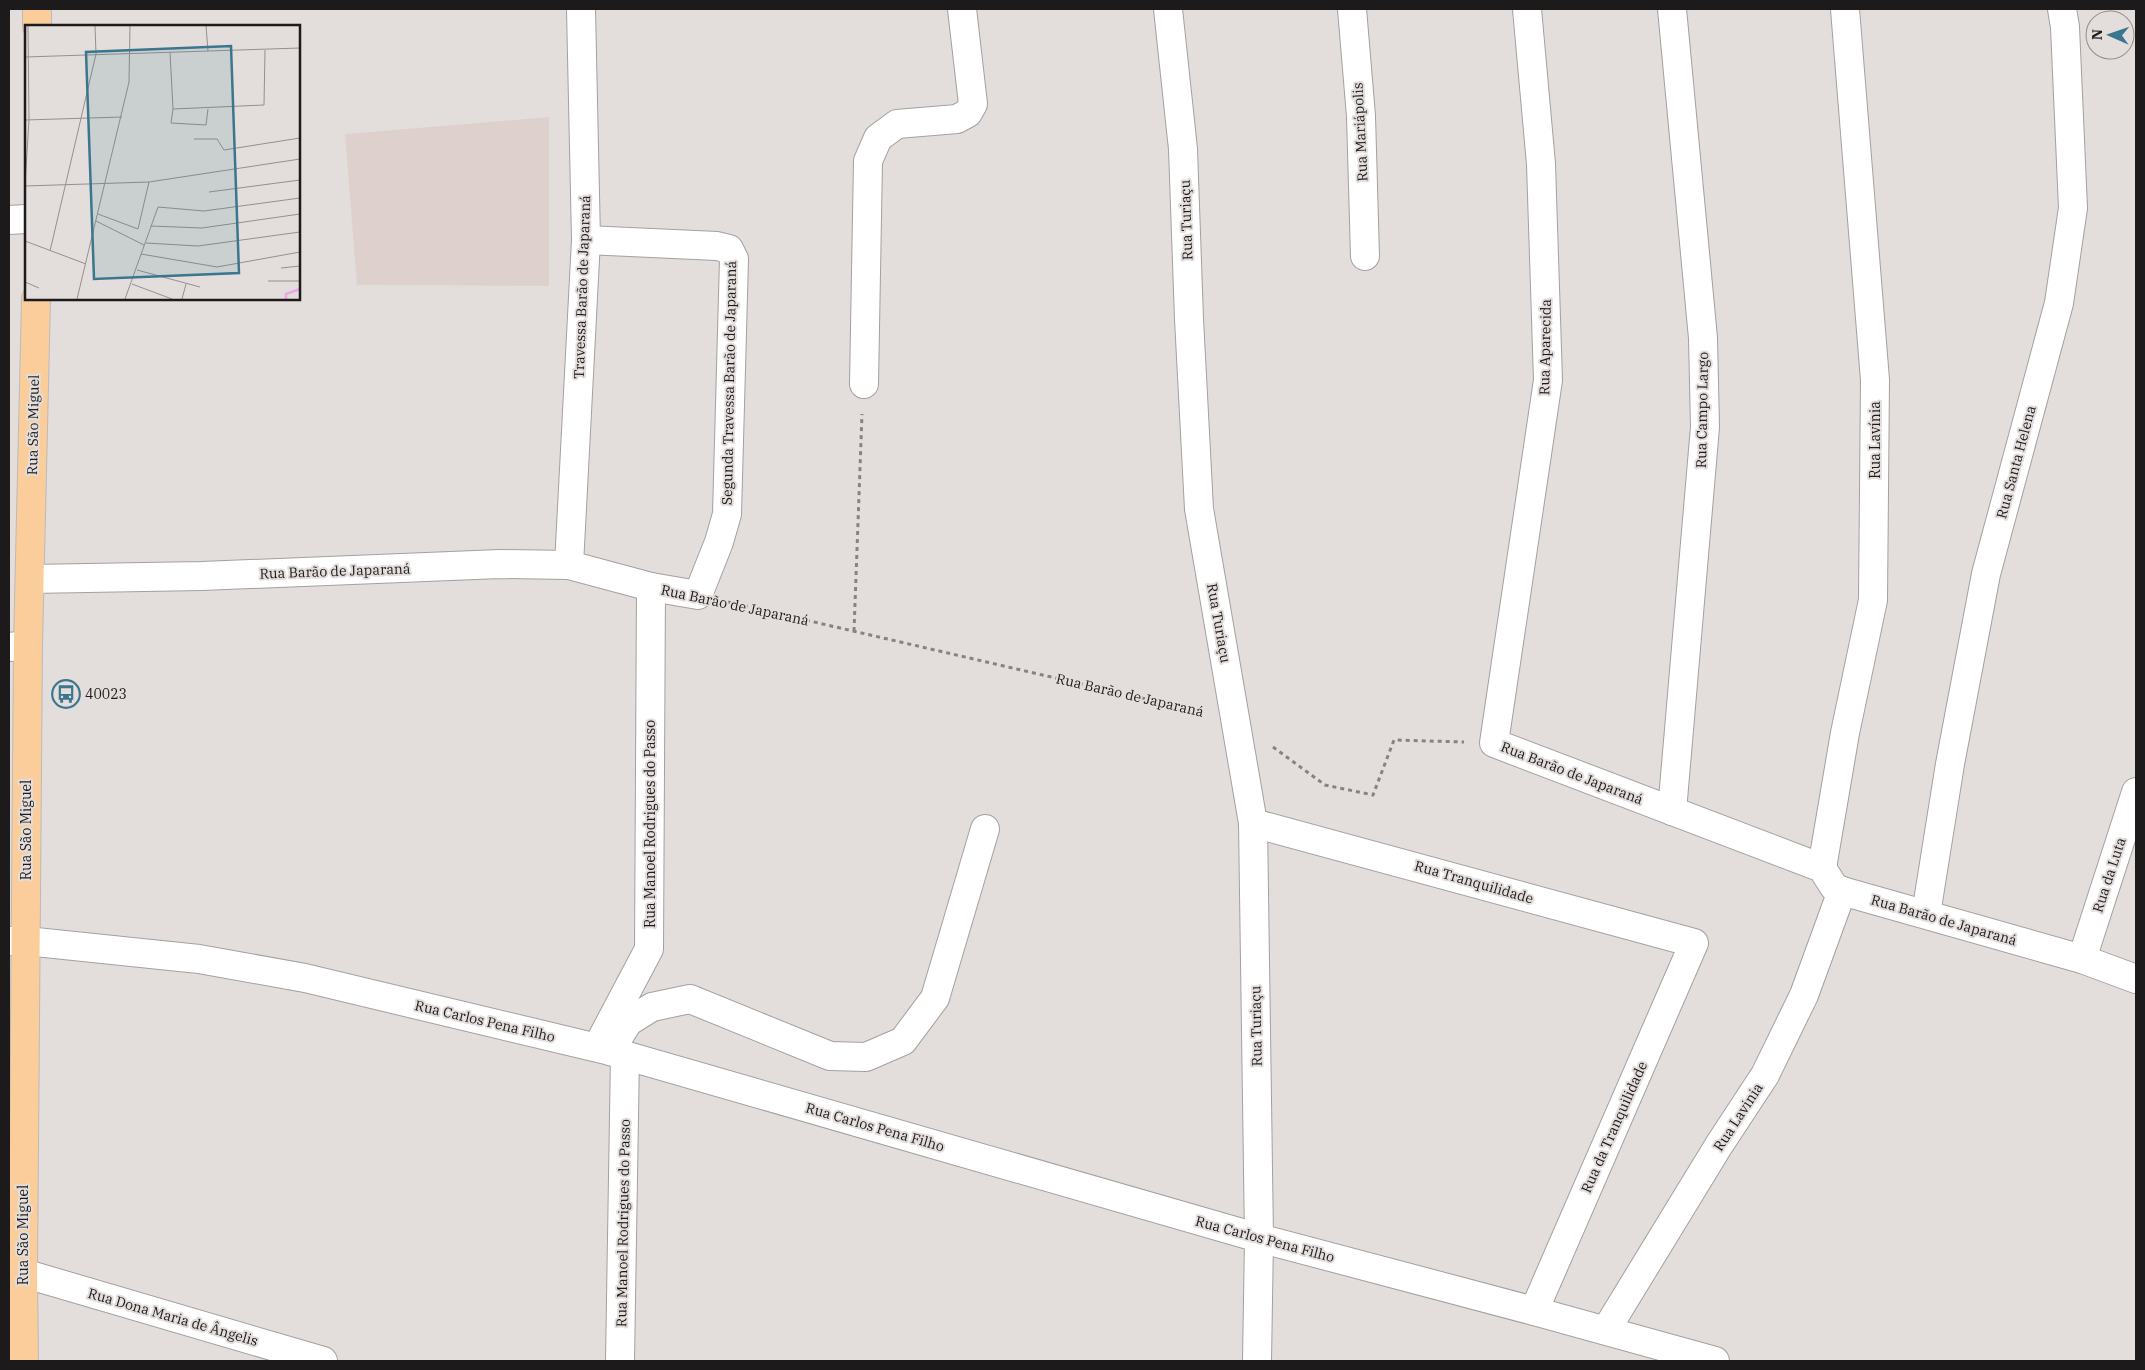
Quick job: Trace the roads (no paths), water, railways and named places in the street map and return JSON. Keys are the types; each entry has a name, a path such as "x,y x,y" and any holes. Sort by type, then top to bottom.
{"main road":[{"path":"37,9 37,25"},
{"name":"Rua São Miguel","path":"24,1361 16,1273 18,646 30,579 36,300"}],"street":[{"name":"Travessa Barão de Japaraná","path":"569,565 586,240 581,9"},
{"path":"864,384 868,161 878,138 897,124 957,119 968,113 973,104 962,9"},
{"name":"Rua Turiaçu","path":"1168,9 1183,149 1189,318 1200,509 1254,823 1258,1238 1257,1361"},
{"name":"Rua Mariápolis","path":"1352,9 1361,116 1365,256"},
{"name":"Rua Aparecida","path":"1494,743 1548,380 1542,164 1527,9"},
{"name":"Rua Campo Largo","path":"1672,9 1703,338 1705,427 1672,812"},
{"name":"Rua Lavínia","path":"1822,868 1845,733 1873,600 1875,380 1845,9"},
{"name":"Rua Santa Helena","path":"1926,914 1950,764 1986,574 2058,302 2073,208 2066,37 2062,9"},
{"path":"9,220 25,219"},
{"name":"Segunda Travessa Barão de Japaraná","path":"586,240 717,246 729,249 734,258 727,514 719,542 698,595"},
{"name":"Rua Barão de Japaraná","path":"30,579 212,575 500,564 569,565 651,587 698,595"},
{"name":"Rua Manoel Rodrigues do Passo","path":"620,1361 611,1051 649,949 651,587"},
{"name":"Rua Barão de Japaraná","path":"1494,743 1822,868"},
{"name":"Rua da Luta","path":"2082,959 2136,792"},
{"name":"Rua Tranquilidade","path":"1254,823 1694,943"},
{"path":"611,1051 628,1022 652,1007 690,999 830,1056 866,1057 903,1041 935,998 985,829"},
{"path":"1822,868 1834,887 1842,891"},
{"name":"Rua Barão de Japaraná","path":"1842,891 2082,959 2136,979"},
{"name":"Rua Lavinia","path":"1606,1330 1719,1145 1765,1075 1804,995 1842,891"},
{"name":"Rua Carlos Pena Filho","path":"17,941 198,959 305,978 611,1051 1258,1238 1606,1330 1715,1361"},
{"name":"Rua da Tranquilidade","path":"1534,1311 1694,943"},
{"name":"Rua Dona Maria de Ângelis","path":"16,1273 323,1361"}],"place":[{"name":"40023","path":"66,694"}]}
